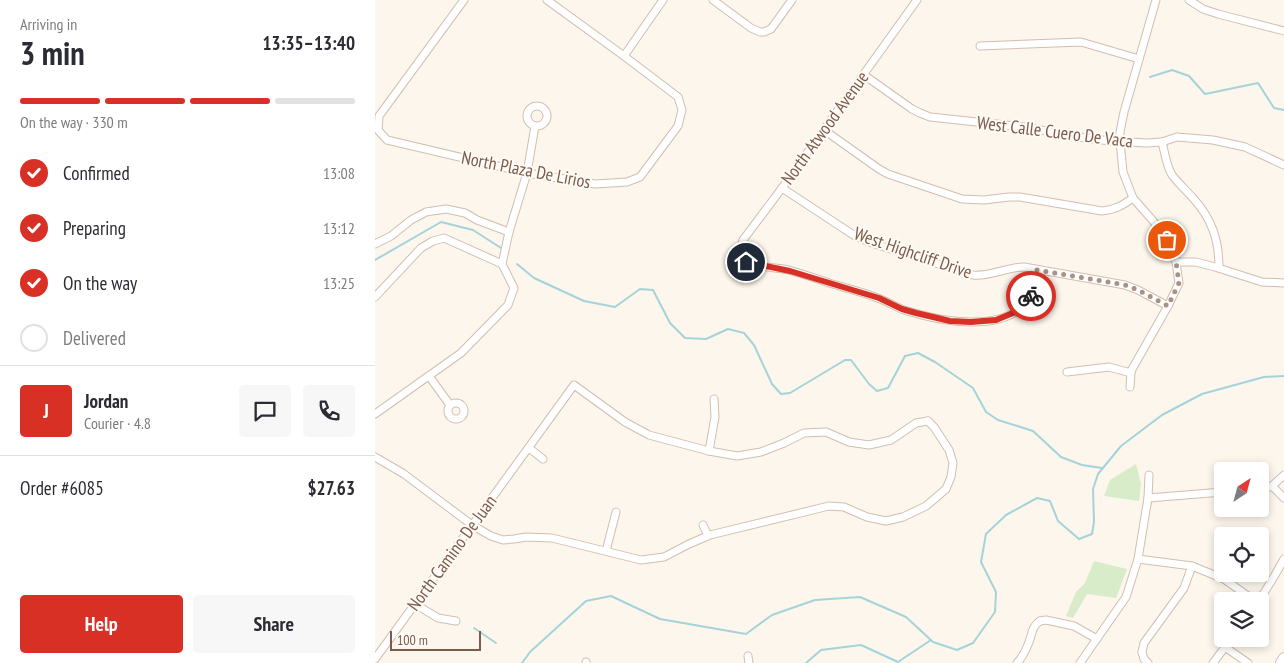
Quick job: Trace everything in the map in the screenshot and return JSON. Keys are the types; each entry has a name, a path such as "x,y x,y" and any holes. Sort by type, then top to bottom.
{"street":[{"name":"North Plaza De Lirios","path":"464,0 379,116 378,130 387,140 527,173 595,184 627,182 640,177 678,126 682,110 678,97 547,0"},
{"path":"623,56 663,0"},
{"path":"713,0 751,28 765,34 771,29 792,0"},
{"name":"North Atwood Avenue","path":"741,259 740,251 743,240 917,0"},
{"path":"1130,388 1131,371 1179,283 1176,262 1167,240 1133,198 1123,172 1120,141 1124,112 1157,0"},
{"path":"1189,0 1203,9 1218,14 1284,31"},
{"path":"980,46 1081,42 1139,59"},
{"name":"West Calle Cuero De Vaca","path":"864,74 912,109 930,117 1024,127 1085,138 1120,141 1162,142 1177,137 1213,140 1245,147 1284,165"},
{"path":"375,414 461,353 508,304 514,288 502,264 509,232 527,173 535,126"},
{"path":"824,130 883,172 962,199 984,200 1021,197 1102,211 1121,207 1133,198"},
{"path":"1162,142 1166,161 1173,175 1210,222 1216,238 1219,268"},
{"name":"West Highcliff Drive","path":"782,188 855,236 973,276 981,276 1015,267 1024,267 1125,285 1168,306"},
{"path":"375,244 391,236 411,220 427,212 445,209 465,213 477,220 509,232"},
{"path":"375,297 421,248 433,240 444,238 502,264"},
{"path":"734,266 741,259 752,264 790,271 879,298 902,309 916,313 950,321 971,322 996,320 1013,313 1023,306 1033,291 1037,270"},
{"path":"1176,262 1196,262 1262,282 1284,283"},
{"path":"1067,372 1109,368 1131,373"},
{"path":"429,376 451,404"},
{"name":"North Camino De Juan","path":"375,659 574,384 625,422 649,435 709,451"},
{"path":"375,457 404,474 472,525 483,532 503,540 526,537 553,538 641,560 665,557 708,536 829,506 845,507 867,517 886,521 903,517 926,506 946,489 951,477 953,463 949,450 928,419 916,423 891,440 869,444 849,442 825,432 804,433 761,452 737,456 709,451 715,417 713,399"},
{"path":"529,448 543,459"},
{"path":"1080,663 1127,597 1138,559 1148,498 1149,475"},
{"path":"1269,487 1273,486 1284,475"},
{"path":"1273,486 1284,498"},
{"path":"1148,498 1214,493"},
{"path":"606,551 615,512"},
{"path":"703,525 708,536"},
{"path":"1138,559 1191,566 1224,579 1244,592"},
{"path":"1263,592 1284,559"},
{"path":"1148,663 1140,652 1144,643 1184,588 1191,566"},
{"path":"415,604 438,618 456,621"},
{"path":"1017,663 1022,658 1038,619 1074,626 1097,639"},
{"path":"1213,663 1225,647 1248,663"},
{"path":"1281,663 1284,658"}],"green space":[{"path":"1136,464 1141,484 1139,501 1104,496 1110,480"},
{"path":"1094,561 1127,569 1116,598 1087,594 1073,618 1066,616 1076,592 1085,583"}],"waterway":[{"path":"1150,77 1172,70 1189,76 1205,94 1258,83 1274,108 1284,110"},
{"path":"375,260 441,222 473,230 501,248"},
{"path":"517,264 534,278 584,301 615,307 640,289 653,290 670,323 685,338 706,339 728,329 744,333 754,345 772,384 781,394 790,393 845,360 851,360 869,384 877,391 888,388 905,356 918,353 935,362 973,388 986,412 998,420 1033,431 1061,457 1082,465 1102,468"},
{"path":"522,663 530,652 586,601 611,596 660,619 746,634 772,615 815,600 860,597 906,617 933,642 957,650 973,643 995,612 996,592 981,562 986,534 1006,515 1037,498 1050,501 1058,521 1079,539 1092,534 1094,522 1093,489 1098,474 1121,446 1162,415 1202,394 1264,377 1284,376"},
{"path":"474,628 496,643"},
{"path":"806,663 821,650 861,645 898,662 931,640"}],"way so far":[{"path":"1031,296 1036,283 1037,270 1125,285 1168,306 1179,283 1176,262 1167,240"}],"route":[{"path":"746,262 790,271 879,298 902,309 950,321 996,320 1013,313 1023,306 1031,296"}]}
